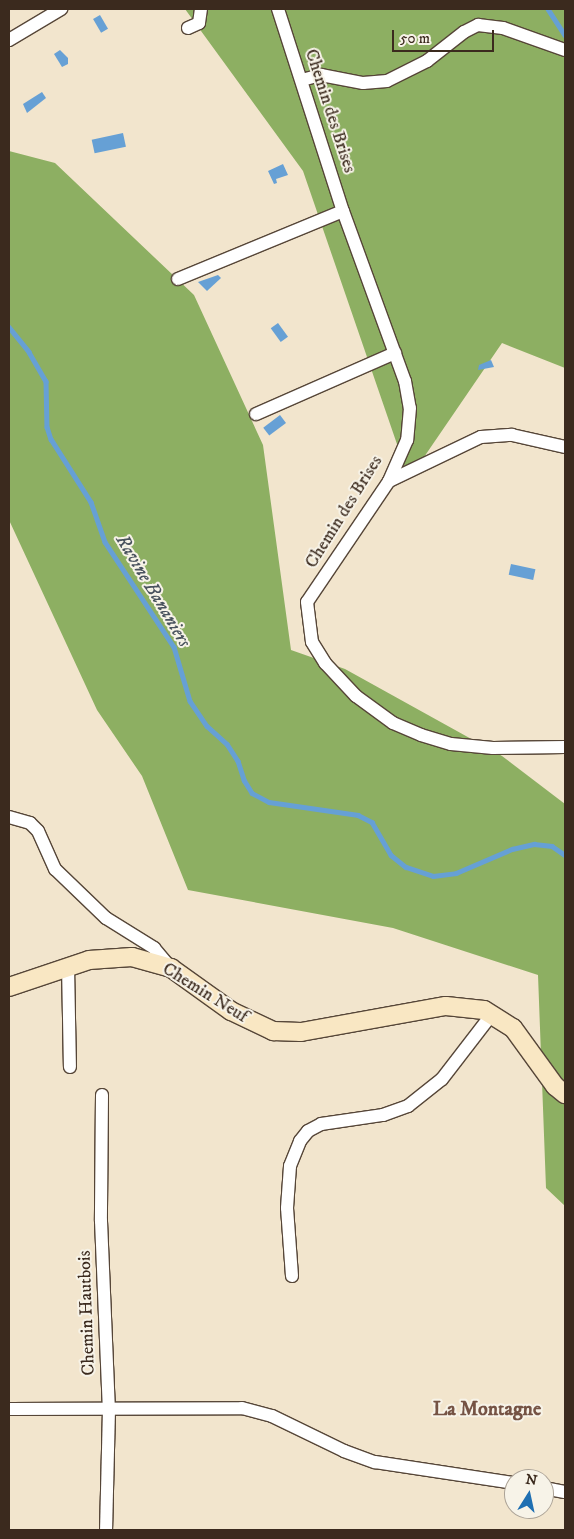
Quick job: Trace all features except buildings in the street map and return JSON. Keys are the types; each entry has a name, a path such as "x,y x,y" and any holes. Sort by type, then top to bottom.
{"street":[{"path":"9,40 61,9"},
{"path":"188,28 198,23 202,9"},
{"name":"Chemin des Brises","path":"278,9 343,211 395,353 408,395 410,422 407,440 389,481 307,602 312,642 325,663 356,696 393,722 421,735 451,744 493,748 565,747"},
{"path":"302,80 321,74 363,83 387,81 427,61 464,32 478,25 503,28 565,50"},
{"path":"178,278 343,211"},
{"path":"256,414 395,353"},
{"path":"389,481 482,437 512,435 565,447"},
{"path":"9,817 30,823 38,832 55,869 106,918 154,948 171,968"},
{"name":"Chemin Neuf","path":"9,987 68,966 107,957 132,957 171,968 247,1021 273,1031 301,1032 446,1006 465,1006 492,1014 513,1028 555,1086 565,1094"},
{"path":"68,966 70,1067"},
{"path":"292,1276 287,1208 290,1166 300,1142 308,1131 321,1124 383,1115 408,1106 442,1079 492,1014"},
{"name":"Chemin Hautbois","path":"102,1095 101,1221 108,1409 106,1530"},
{"path":"9,1409 108,1409 120,1406 242,1408 272,1416 344,1451 375,1462 504,1481"}],"green space":[{"path":"185,9 565,9 565,368 502,343 409,479 303,171"},
{"path":"9,151 55,163 194,295 263,445 291,650 345,669 502,756 565,804 565,1206 546,1188 538,975 393,928 188,890 142,776 97,710 9,520"}],"water":[{"path":"100,15 108,29 101,33 93,19"},
{"path":"60,50 68,58 68,64 62,67 54,54"},
{"path":"42,92 46,98 27,113 23,104"},
{"path":"123,133 126,147 95,153 92,140"},
{"path":"283,164 288,175 276,179 277,183 274,184 268,171"},
{"path":"218,275 221,278 207,291 198,282"},
{"path":"278,323 288,337 281,342 271,328"},
{"path":"491,360 494,367 478,370 479,365"},
{"path":"280,415 286,423 269,436 263,428"},
{"path":"511,564 535,569 533,580 509,575"}],"waterway":[{"path":"548,9 565,35"},
{"name":"Ravine Bananiers","path":"9,327 29,352 46,381 47,427 51,439 91,502 105,542 174,647 190,701 207,726 227,744 238,761 244,780 252,793 269,802 358,815 372,822 391,855 406,867 433,876 456,873 512,849 534,844 552,846 565,855"}],"district":[{"name":"La Montagne","path":"487,1409"}]}
